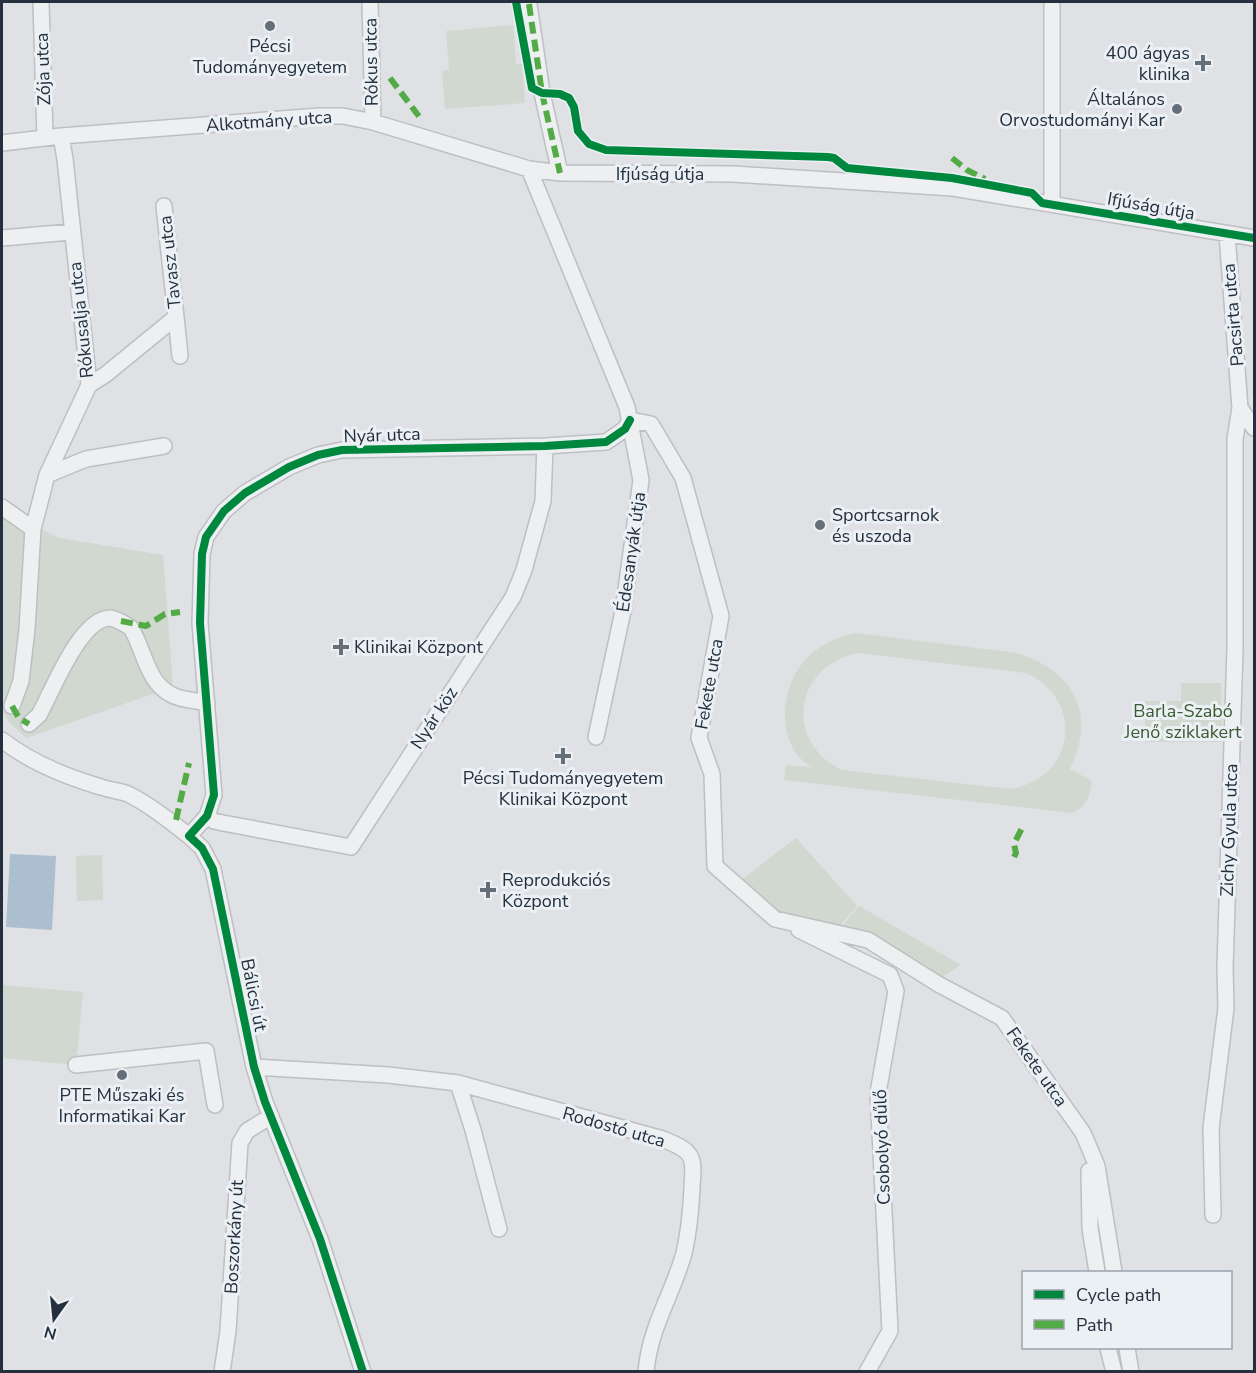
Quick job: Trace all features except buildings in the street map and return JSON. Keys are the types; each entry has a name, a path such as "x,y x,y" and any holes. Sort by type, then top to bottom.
{"street":[{"name":"Zója utca","path":"41,2 45,137"},
{"name":"Rókus utca","path":"370,2 373,122"},
{"path":"1052,2 1052,204"},
{"path":"529,4 542,93 560,173"},
{"name":"Alkotmány utca","path":"2,143 45,137 343,116 373,122 529,169"},
{"name":"Rókusalja utca","path":"12,706 21,681 27,629 33,529 47,475 89,385 61,136"},
{"name":"Ifjúság útja","path":"529,169 560,173 745,175 953,188 1254,238"},
{"name":"Édesanyák útja","path":"529,169 627,407 641,480 623,611 596,737"},
{"name":"Tavasz utca","path":"164,206 180,356"},
{"path":"2,238 71,232"},
{"name":"Pacsirta utca","path":"1227,234 1240,408"},
{"name":"Tavasz utca","path":"89,385 105,375 176,317"},
{"path":"1235,439 1254,430 1240,408"},
{"name":"Zichy Gyula utca","path":"1213,1215 1211,1128 1226,1008 1225,967 1235,649 1235,439 1240,408"},
{"name":"Nyár utca","path":"207,703 200,623 202,554 209,530 233,502 289,467 318,455 342,450 545,446 606,442 625,429 630,420"},
{"name":"Fekete utca","path":"630,420 651,424 683,478 722,616 699,738 712,774 716,866 775,919 868,940 938,984 1002,1018 1083,1132 1097,1166 1114,1271"},
{"path":"47,475 86,459 164,446"},
{"name":"Nyár köz","path":"207,816 223,823 351,847 513,597 524,570 543,501 545,446"},
{"path":"2,507 33,529"},
{"path":"29,724 39,715 83,635 99,621 110,618 131,628 153,680 167,693 179,698 207,703 214,795 207,816 189,836"},
{"name":"Bálicsi út","path":"2,740 17,752 39,763 100,787 127,794 160,813 202,848 213,869 254,1067 320,1239 363,1371"},
{"name":"Csobolyó dűlő","path":"775,919 890,975 896,991 878,1093 890,1330 867,1371"},
{"path":"76,1065 206,1051 215,1106"},
{"name":"Rodostó utca","path":"254,1067 388,1075 458,1083 663,1139 681,1148 690,1155 693,1170 691,1209 684,1252 647,1351 646,1371"},
{"path":"458,1083 499,1228"},
{"name":"Boszorkány út","path":"222,1371 228,1331 240,1143 247,1131 271,1116"},
{"name":"Fekete utca","path":"1083,1132 1089,1168 1090,1228 1097,1271"},
{"path":"1108,1349 1114,1371"},
{"path":"1127,1349 1131,1371"}],"green space":[{"path":"513,25 516,64 522,64 525,103 445,109 442,71 449,69 446,31"},
{"path":"2,511 60,538 163,555 173,687 26,738 10,723 2,710"},
{"path":"856,633 1017,653 1053,671 1066,683 1075,697 1080,712 1081,730 1078,749 1070,769 1092,781 1085,804 1072,813 784,780 786,765 812,767 792,747 787,734 786,705 794,677 806,659 819,648","holes":["858,653 1026,673 1045,685 1058,701 1064,719 1065,737 1059,755 1048,770 1032,782 1010,789 842,770 823,757 811,741 804,724 804,706 809,688 820,673 837,661"]},
{"name":"Barla-Szabó Jenő sziklakert","path":"1181,683 1221,683 1222,742 1145,742 1145,701 1181,701"},
{"path":"796,838 857,906 838,928 775,913 740,881"},
{"path":"102,855 103,900 77,901 76,856"},
{"path":"859,906 961,965 938,980 840,929"},
{"path":"2,985 83,992 76,1065 2,1058"}],"water":[{"path":"10,854 56,856 52,930 6,927"}],"marked path":[{"path":"529,4 542,93 560,173"},
{"path":"390,78 421,119"},
{"path":"952,158 967,170 985,179"},
{"path":"121,621 146,626 165,614 180,612"},
{"path":"12,706 19,718 29,724"},
{"path":"176,820 189,763"},
{"path":"1014,857 1016,853 1014,844 1022,828"}],"cycle path":[{"path":"516,2 532,88 542,93 560,94 569,98 574,107 578,131 589,144 606,150 828,157 834,158 847,168 952,178 1032,193 1042,203 1254,238"},
{"path":"363,1372 320,1239 265,1102 254,1067 213,869 202,848 189,836 207,816 214,795 200,623 202,554 206,537 224,511 245,493 289,467 318,455 342,450 545,446 606,442 625,429 630,420"}],"place":[{"name":"Pécsi Tudományegyetem","path":"270,26"},
{"name":"400 ágyas klinika","path":"1203,63"},
{"name":"Általános Orvostudományi Kar","path":"1177,109"},
{"name":"Sportcsarnok és uszoda","path":"820,525"},
{"name":"Klinikai Központ","path":"341,647"},
{"name":"Pécsi Tudományegyetem Klinikai Központ","path":"563,756"},
{"name":"Reprodukciós Központ","path":"488,890"},
{"name":"PTE Műszaki és Informatikai Kar","path":"122,1075"}]}
